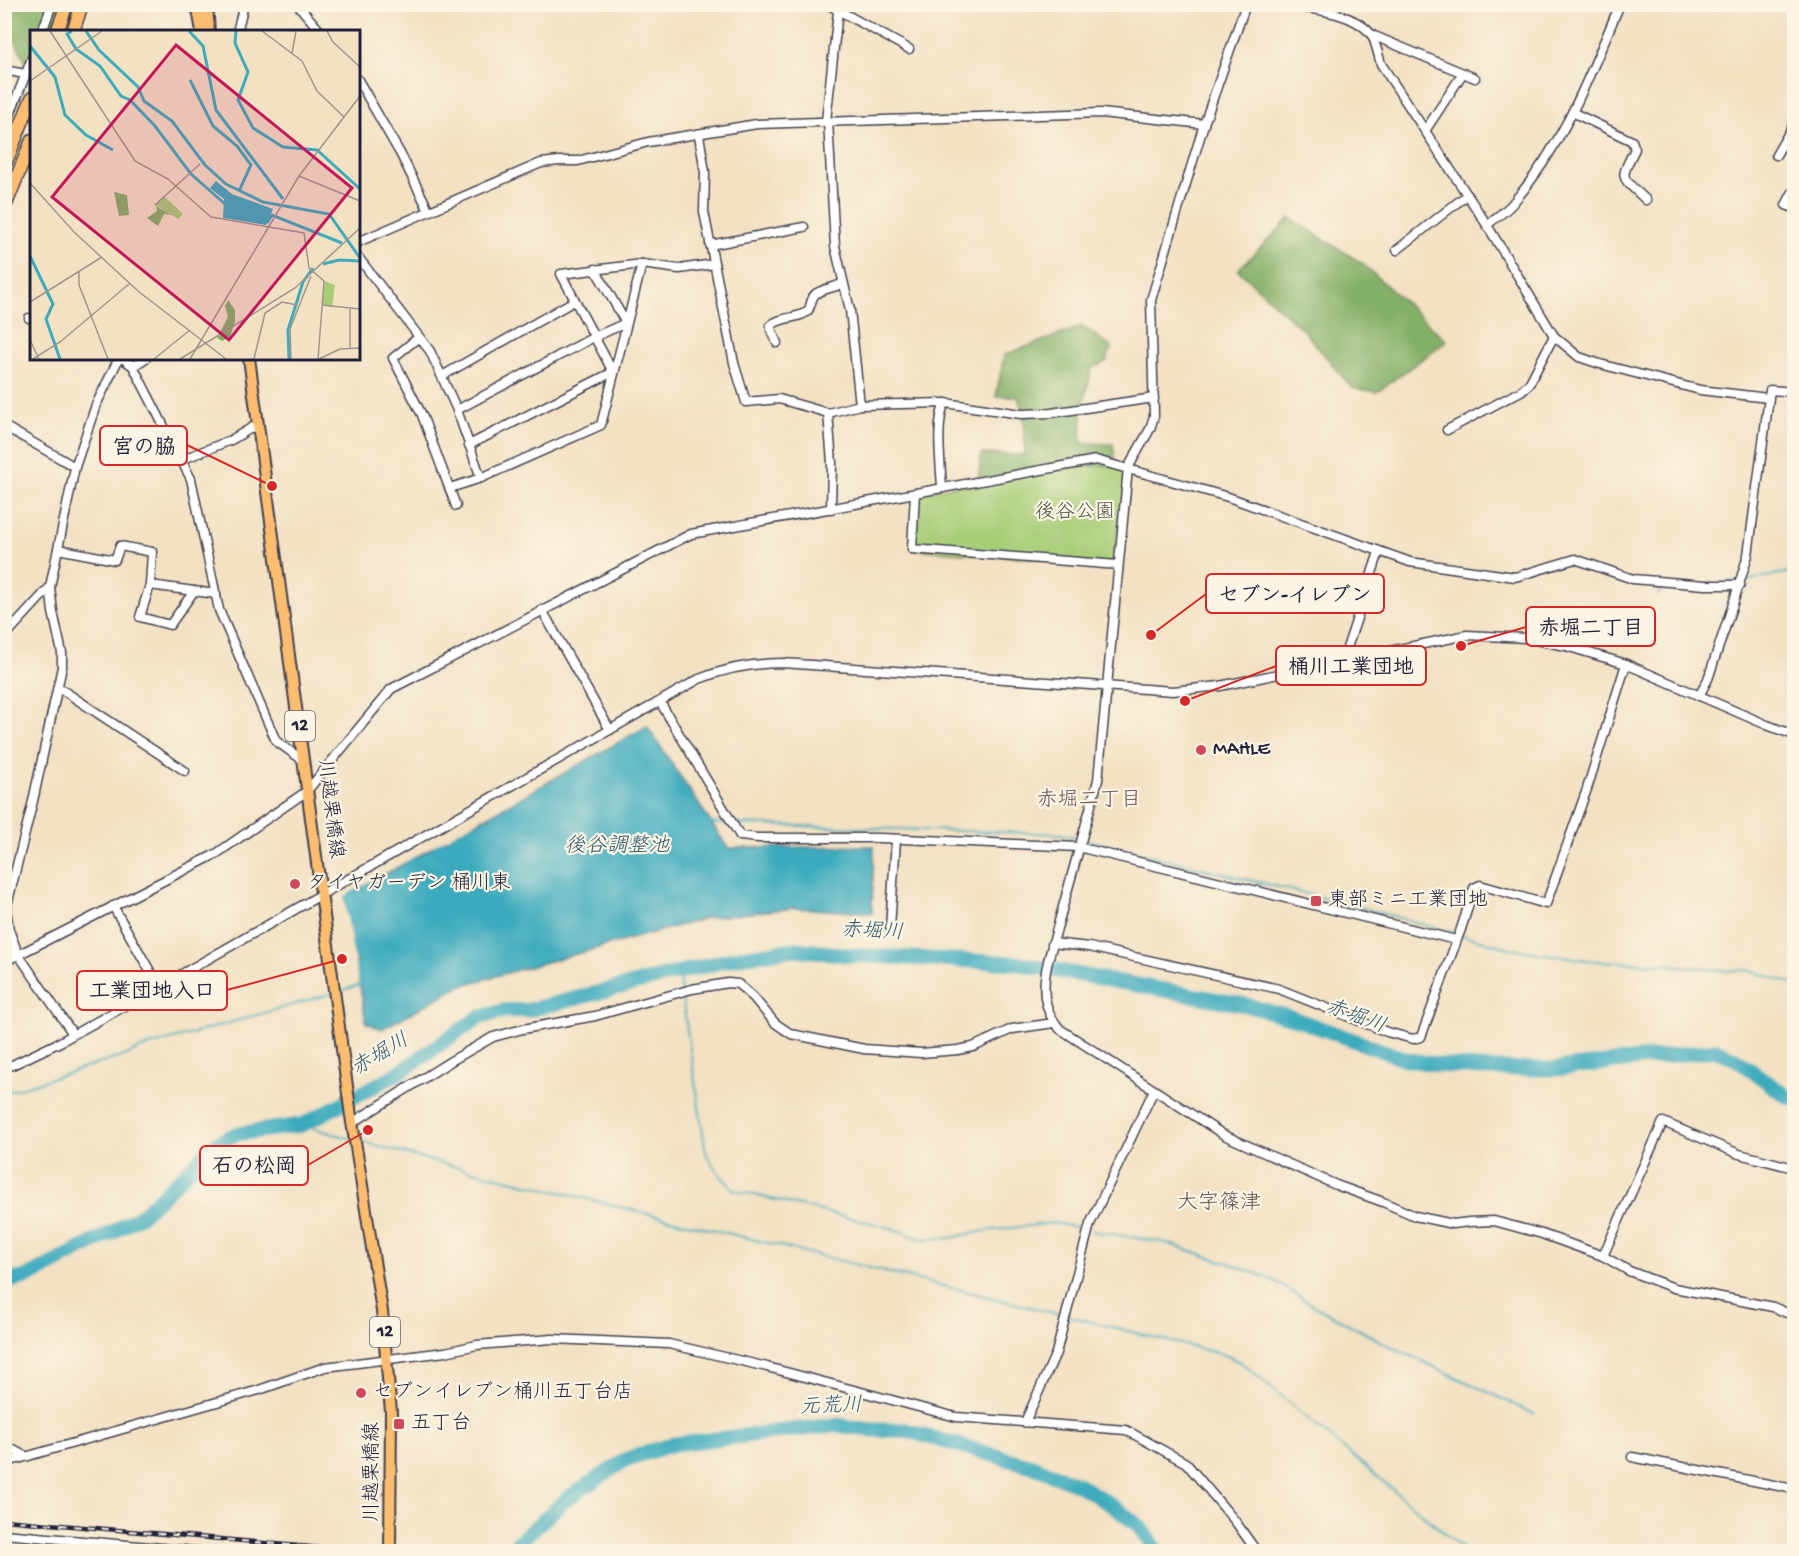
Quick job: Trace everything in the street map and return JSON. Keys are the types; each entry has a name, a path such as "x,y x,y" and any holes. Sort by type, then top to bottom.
{"highway":[{"path":"58,30 67,4"},
{"path":"74,30 82,4"},
{"path":"4,167 30,103"},
{"path":"4,209 30,145"}],"main road":[{"path":"197,4 202,30"},
{"path":"207,4 209,30"},
{"name":"川越栗橋線","path":"249,360 351,1119 388,1360 392,1450 390,1551"}],"street":[{"path":"43,30 52,4"},
{"path":"238,30 244,4"},
{"path":"297,4 319,30"},
{"path":"827,4 909,49"},
{"path":"1246,4 1204,124 1151,300 1155,416 1128,468 1098,780 1052,943 1043,984 1046,1006 1054,1023 1060,1029 1224,1135 1336,1185 1415,1216 1453,1224 1469,1221 1494,1221 1542,1234 1603,1256 1629,1271 1671,1287 1773,1307 1794,1316"},
{"path":"1279,4 1346,16 1360,23 1372,35 1475,78"},
{"path":"1487,225 1511,205 1548,156 1574,113 1620,4"},
{"path":"838,11 827,122 835,246 850,310 860,405"},
{"path":"1372,35 1381,64 1487,225 1554,336 1579,357 1600,364 1700,390 1768,398"},
{"path":"4,130 30,63"},
{"path":"4,70 26,74"},
{"path":"1425,131 1463,73"},
{"path":"360,84 401,155 429,211"},
{"path":"360,241 542,164 578,161 648,142 757,124 1101,113 1204,124"},
{"path":"1574,113 1632,141 1635,149 1623,173 1624,179 1646,200"},
{"path":"1776,155 1794,124"},
{"path":"699,135 705,172 704,212 734,363 746,402 779,399 828,413 860,405 945,403 1021,414 1051,413 1154,398"},
{"path":"1794,190 1786,205 1794,208"},
{"path":"1397,250 1467,195"},
{"path":"710,245 804,227"},
{"path":"360,260 430,351 457,410 481,478"},
{"path":"613,372 561,274 642,264 679,269 714,264"},
{"path":"450,488 481,478 601,425 642,264"},
{"path":"595,269 626,323"},
{"path":"777,343 770,331 770,326 774,322 805,314 816,293 843,283"},
{"path":"442,376 574,301"},
{"path":"457,410 594,337 626,323"},
{"path":"1447,430 1521,391 1529,384 1554,336"},
{"path":"419,337 393,358 422,415 456,506"},
{"path":"74,1034 18,954 9,930 6,909 33,801 62,668 62,652 50,587 75,467 96,405 120,360"},
{"path":"124,360 133,366 190,479 199,510 219,610 276,741 304,761"},
{"path":"133,366 143,360"},
{"path":"470,445 613,372"},
{"path":"1699,696 1708,679 1748,555 1770,390 1794,392"},
{"path":"942,488 939,438 945,403"},
{"path":"828,413 832,463 831,509"},
{"path":"181,460 231,440 258,424"},
{"path":"4,426 75,467"},
{"path":"4,962 216,854 307,791 391,690 691,534 1096,460 1228,497 1410,562 1515,577 1575,559 1633,579 1705,585 1740,585"},
{"path":"915,493 912,549 1118,565"},
{"path":"58,549 115,560 120,546 152,552 150,585 140,617 170,625 194,591"},
{"path":"1343,660 1379,552"},
{"path":"150,585 216,594"},
{"path":"4,637 50,587"},
{"path":"542,610 610,730"},
{"path":"4,1069 159,987 699,679 721,671 758,663 815,665 1106,688 1173,691 1220,686 1467,635 1526,638 1566,646 1626,664 1794,735"},
{"path":"1052,943 1089,947 1279,990 1387,1032 1413,1039 1420,1037 1474,888 1480,885 1546,904 1587,789 1626,664"},
{"path":"58,687 185,771"},
{"path":"660,702 740,836 881,838 1078,847 1456,940"},
{"path":"890,927 896,840"},
{"path":"113,906 159,987"},
{"path":"4,945 18,954"},
{"path":"351,1119 493,1037 522,1029 595,1016 692,989 728,983 738,984 753,997 775,1023 790,1034 864,1048 921,1053 958,1050 973,1047 1012,1029 1054,1023"},
{"path":"1026,1422 1056,1353 1090,1224 1154,1090"},
{"path":"1603,1256 1663,1122 1739,1154 1794,1168"},
{"path":"4,1463 259,1390 325,1367 445,1352 477,1345 552,1339 669,1344 767,1367 956,1417 1126,1430 1186,1463 1257,1551"},
{"path":"4,1445 24,1456"},
{"path":"1632,1457 1794,1489"},
{"path":"4,1534 206,1551"}],"green space":[{"path":"18,5 70,5 66,19 71,30 30,30 30,72 9,27"},
{"path":"1290,218 1362,263 1447,341 1377,392 1352,388 1305,332 1238,270"},
{"path":"1083,326 1111,347 1107,361 1092,368 1082,410 1081,443 1113,444 1116,465 1048,468 978,481 981,454 1025,455 1024,417 1018,397 996,396 1004,355"},
{"name":"後谷公園","path":"1096,460 1128,468 1118,565 912,549 915,493"}],"water":[{"name":"後谷調整池","path":"647,726 728,848 874,846 872,913 794,908 707,918 460,986 382,1029 366,1023 345,897"}],"waterway":[{"path":"1729,581 1745,581 1794,571"},
{"path":"1658,596 1662,584"},
{"path":"709,823 730,824"},
{"path":"449,838 473,824"},
{"path":"736,824 1061,834 1348,904 1455,933"},
{"path":"433,847 444,841"},
{"path":"405,863 415,857"},
{"path":"363,886 373,880"},
{"path":"355,959 345,897 358,889"},
{"path":"1461,935 1517,950 1594,961 1662,964 1729,971 1748,970 1794,984"},
{"name":"赤堀川","path":"4,1277 14,1280 29,1276 143,1214 217,1143 236,1134 302,1125 397,1074 478,1018 503,1011 529,1010 740,957 795,949 848,955 1015,963 1246,1005 1293,1018 1405,1059 1439,1065 1489,1069 1556,1069 1716,1050 1737,1060 1794,1099"},
{"path":"339,991 360,985 356,965"},
{"path":"678,971 706,1153 720,1175 734,1190 891,1228 921,1239 950,1238 984,1231 1054,1223 1085,1229"},
{"path":"4,1093 124,1056 142,1048 330,994"},
{"path":"302,1125 352,1139"},
{"path":"360,1141 428,1160 1062,1315"},
{"path":"1091,1231 1163,1242 1273,1280 1316,1307 1388,1345 1534,1414"},
{"path":"1068,1316 1225,1355 1242,1363 1467,1552"},
{"name":"元荒川","path":"507,1552 568,1498 627,1459 674,1444 836,1425 871,1430 905,1430 1032,1466 1079,1485 1113,1506 1139,1526 1153,1544 1156,1552"}],"railway":[{"path":"4,1520 367,1552"}],"place":[{"name":"宮の脇","path":"272,486"},
{"name":"セブン-イレブン","path":"1151,635"},
{"name":"赤堀二丁目","path":"1461,646"},
{"name":"桶川工業団地","path":"1185,701"},
{"name":"MAHLE","path":"1201,750"},
{"name":"タイヤガーデン 桶川東","path":"295,884"},
{"name":"東部ミニ工業団地","path":"1316,901"},
{"name":"工業団地入口","path":"342,959"},
{"name":"石の松岡","path":"368,1130"},
{"name":"セブンイレブン桶川五丁台店","path":"361,1393"},
{"name":"五丁台","path":"399,1424"}],"district":[{"name":"赤堀二丁目","path":"1089,801"},
{"name":"大字篠津","path":"1219,1204"}]}
